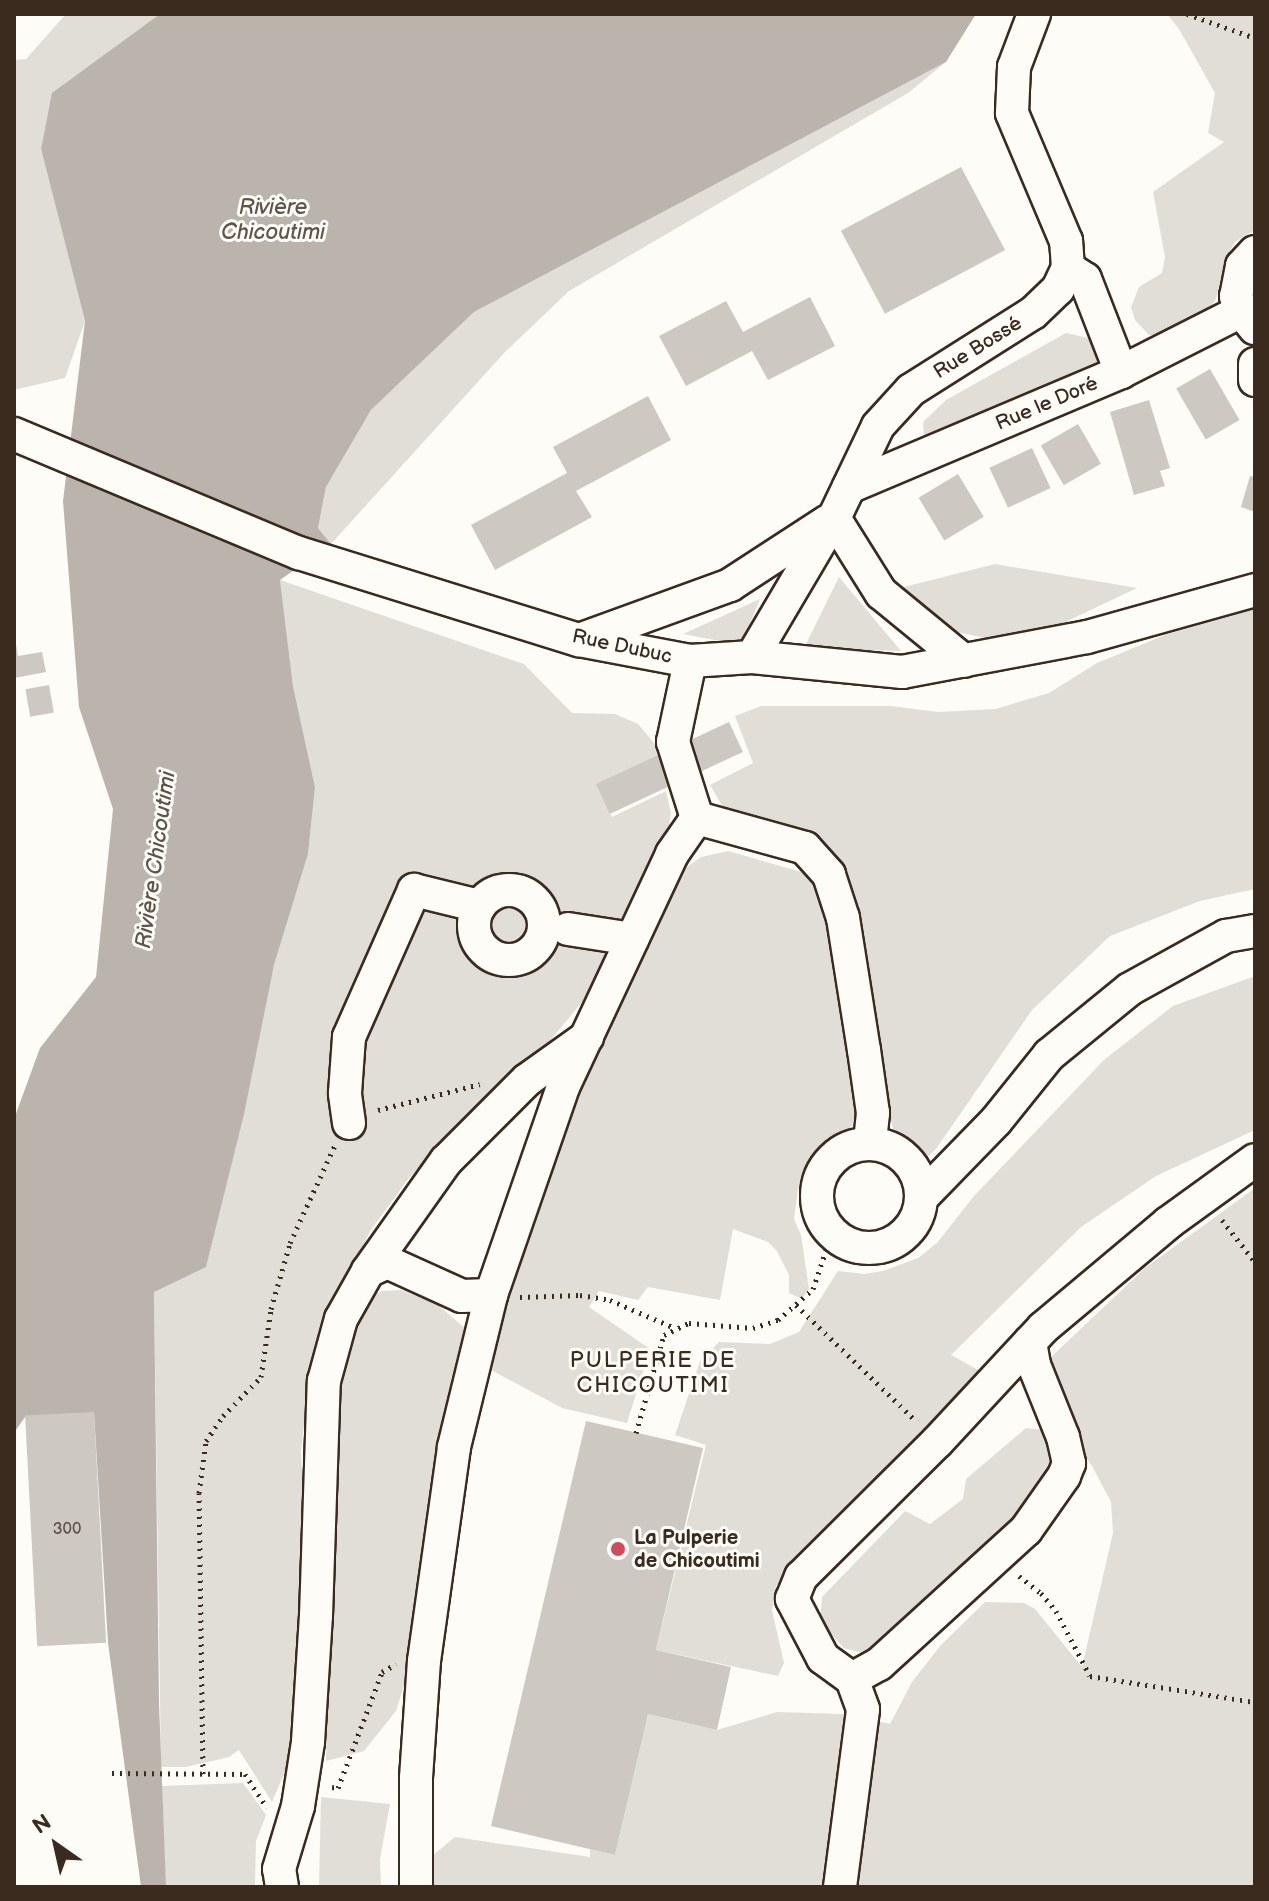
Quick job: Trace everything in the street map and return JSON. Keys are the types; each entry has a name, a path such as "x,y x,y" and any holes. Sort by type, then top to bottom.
{"street":[{"path":"1034,14 1014,67 1012,113 1066,241 1068,268 1085,279 1121,372"},
{"path":"1248,320 1237,280 1242,266 1255,252"},
{"name":"Rue Bossé","path":"752,657 834,518 878,426 911,390 1033,313 1058,289 1068,268"},
{"name":"Rue le Doré","path":"849,487 1248,320"},
{"path":"1255,364 1255,380"},
{"name":"Rue Dubuc","path":"14,434 299,553 579,640 690,661 752,657 902,672 1087,637 1255,590"},
{"path":"579,640 730,585 834,518 881,593 964,661"},
{"path":"690,661 673,742 697,818"},
{"path":"416,1887 416,1778 424,1661 454,1447 491,1295 563,1087 672,854 697,818"},
{"path":"697,818 805,848 829,875 843,918 864,1050 873,1113 870,1144"},
{"path":"349,1123 345,1093 349,1037 414,890 479,906"},
{"path":"568,929 632,939"},
{"path":"921,1198 912,1167 901,1155 870,1144 853,1146 837,1155 825,1168 818,1185 817,1202 822,1219 832,1233 847,1243 864,1248 882,1247 909,1229 921,1198 996,1121 1049,1055 1130,989 1226,936 1255,931"},
{"path":"282,1887 279,1869 298,1806 308,1742 324,1381 341,1319 368,1271 446,1161 527,1080 587,1037"},
{"path":"840,1887 863,1709 852,1679 823,1658 792,1599 801,1577 937,1442 1030,1342 1168,1223 1255,1160"},
{"path":"368,1271 387,1262 462,1296 491,1295"},
{"path":"852,1679 879,1664 1026,1530 1064,1476 1069,1463 1063,1437 1034,1365 1030,1342"}],"path":[{"path":"1187,14 1255,38"},
{"path":"201,1774 199,1493 206,1441 223,1416 261,1377 271,1309 290,1243 339,1137 349,1123 383,1108 482,1084"},
{"path":"1219,1216 1255,1262"},
{"path":"636,1433 664,1335 675,1328 708,1323 753,1328 778,1320 813,1289 832,1233"},
{"path":"491,1295 610,1300 675,1328"},
{"path":"796,1305 937,1442"},
{"path":"995,1558 1041,1593 1056,1611 1090,1676 1255,1702"},
{"path":"323,1786 338,1788 382,1672 401,1662"},
{"path":"112,1773 245,1774 270,1811"}],"shaded area":[{"path":"66,14 160,14 41,149 85,321 65,378 14,390 14,60 26,59"},
{"path":"1167,14 1255,14 1255,230 1235,242 1225,259 1216,299 1202,318 1158,336 1149,335 1135,320 1131,307 1139,287 1162,273 1165,257 1153,192 1224,142 1208,133 1215,93 1179,29"},
{"path":"946,62 908,93 569,291 504,353 331,544 318,528 326,487 371,410 474,312"},
{"path":"1066,333 1088,338 1101,362 1099,370 932,449 924,438 923,422 946,400"},
{"path":"995,564 1137,588 1036,636 1003,642 953,631 900,588"},
{"path":"839,577 901,651 804,648"},
{"path":"280,580 524,664 572,713 615,714 638,724 654,743 658,758 598,789 612,817 666,791 671,813 666,844 588,995 547,1044 458,1125 409,1178 370,1231 312,1358 301,1450 306,1559 298,1741 272,1802 239,1750 229,1757 186,1767 161,1767 154,1291 206,1266 274,965 308,854 315,787 293,686"},
{"path":"760,599 741,645 683,634"},
{"path":"1255,609 1255,889 1200,901 1110,936 1032,1010 936,1149 924,1160 895,1135 884,1096 842,886 725,811 710,785 753,763 735,716 761,706 891,706 938,712 995,709 1049,693 1097,663 1165,635"},
{"path":"728,851 805,873 818,886 827,905 858,1112 851,1127 817,1167 809,1167 798,1189 794,1219 801,1235 809,1289 802,1299 789,1293 789,1275 777,1251 768,1242 733,1229 720,1300 648,1287 638,1300 599,1291 589,1307 650,1349 627,1423 562,1408 491,1370 504,1291 591,1067 687,867 701,857"},
{"path":"1255,976 1255,1130 1156,1176 1081,1227 951,1355 982,1372 776,1586 772,1610 784,1663 778,1676 656,1650 706,1445 675,1435 700,1361 719,1342 770,1344 799,1332 838,1271 864,1274 883,1271 918,1258 937,1243 974,1196 1105,1059 1173,1006"},
{"path":"1255,1188 1255,1887 426,1887 427,1860 455,1837 590,1857 590,1849 615,1855 648,1714 717,1730 777,1712 843,1714 890,1724 912,1682 940,1646 985,1602 1024,1603 1035,1609 1082,1667 1113,1533 1111,1502 1092,1466 1058,1418 1050,1358 1145,1268"},
{"path":"401,1290 437,1304 468,1331 417,1643 396,1711 364,1751 326,1761 338,1368 358,1313 369,1298 382,1291"},
{"path":"1026,1428 1045,1430 1056,1474 1034,1491 979,1559 896,1642 866,1654 844,1648 820,1621 822,1597 905,1511 930,1524 963,1499 966,1479"},
{"path":"243,1783 266,1815 256,1841 255,1887 166,1887 160,1786"},
{"path":"321,1797 390,1804 380,1859 381,1887 319,1887"}],"water":[{"name":"Rivière Chicoutimi","path":"160,14 976,14 946,62 474,312 371,410 326,487 318,528 331,544 280,580 293,686 315,787 308,854 274,965 244,1114 206,1267 154,1292 159,1703 166,1887 141,1887 108,1643 94,1413 25,1417 14,1433 14,1119 40,1048 96,977 113,809 79,707 63,501 85,321 41,149 52,93"}],"building":[{"path":"961,167 1005,250 885,314 841,231"},
{"path":"810,297 835,346 768,380 752,351 686,386 659,336 726,301 743,332"},
{"path":"1210,369 1240,420 1206,440 1176,388"},
{"path":"648,396 671,440 576,491 592,517 495,570 471,525 567,473 553,447"},
{"path":"1149,400 1170,468 1160,471 1165,486 1134,495 1110,412"},
{"path":"1078,424 1101,464 1064,485 1041,446"},
{"path":"1032,448 1051,488 1008,508 989,468"},
{"path":"958,474 984,517 944,541 919,498"},
{"path":"1250,476 1255,477 1255,512 1241,507"},
{"path":"14,633 18,656 42,652 46,672 14,678"},
{"path":"49,685 54,713 30,717 25,689"},
{"path":"729,722 743,752 610,814 596,784"},
{"path":"94,1412 106,1643 37,1646 25,1416"},
{"name":"La Pulperie de Chicoutimi","path":"586,1421 703,1448 656,1650 731,1667 717,1730 648,1714 615,1855 491,1826"}],"place":[{"name":"La Pulperie de Chicoutimi","path":"618,1549"}],"district":[{"name":"PULPERIE DE CHICOUTIMI","path":"653,1372"}]}
